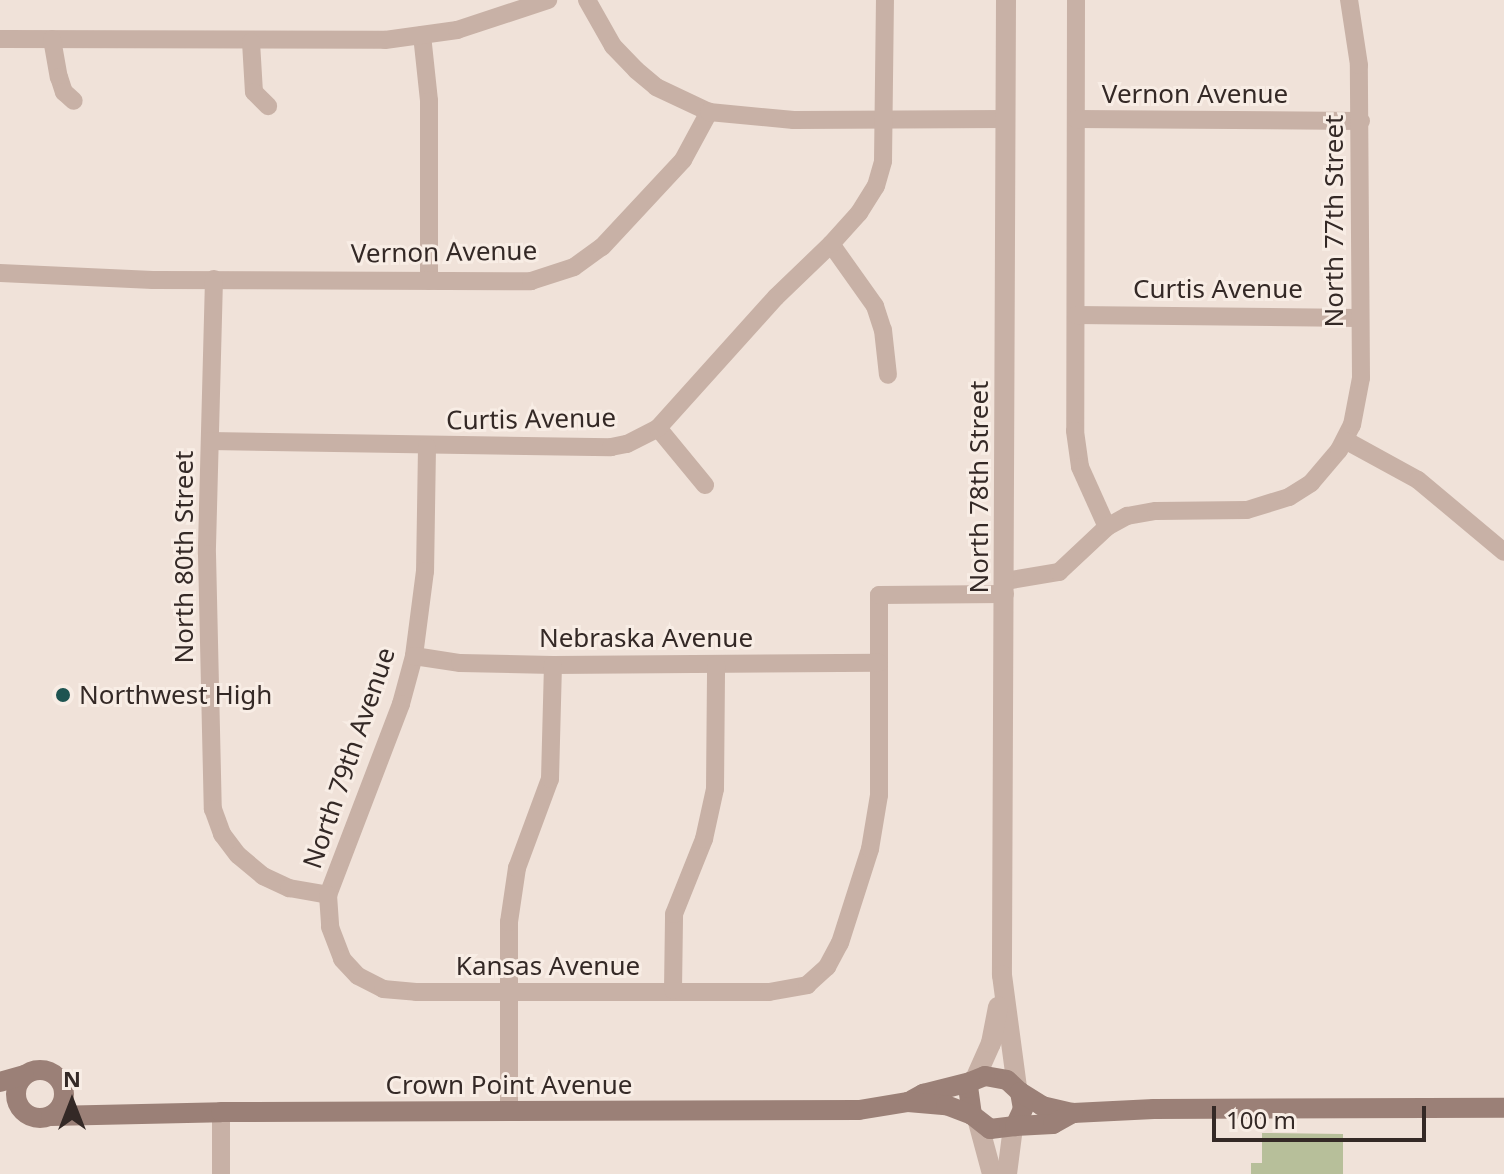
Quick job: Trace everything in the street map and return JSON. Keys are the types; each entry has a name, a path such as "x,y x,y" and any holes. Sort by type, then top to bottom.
{"main road":[{"path":"0,1082 48,1072 58,1078 63,1090 61,1109 51,1116 36,1117 0,1103"},
{"path":"22,1110 17,1089 24,1075"},
{"path":"1073,1113 1053,1124 997,1130 975,1119 967,1100 972,1081 996,1076 1042,1106 1073,1113 1154,1109 1504,1108"},
{"name":"Crown Point Avenue","path":"908,1102 923,1094 972,1081"},
{"path":"1014,1126 1023,1109 1018,1089"},
{"name":"Crown Point Avenue","path":"63,1090 110,1113"},
{"name":"Crown Point Avenue","path":"51,1116 221,1112 859,1110 908,1102 946,1105 975,1119"}],"street":[{"path":"0,39 385,40 497,19 548,0"},
{"path":"587,0 613,46 636,70 656,87 709,112 772,119 1005,119"},
{"path":"885,0 885,119"},
{"name":"North 78th Street","path":"1002,975 1006,0"},
{"path":"1076,0 1077,452 1087,487 1107,527"},
{"name":"North 77th Street","path":"1345,440 1358,404 1360,318 1361,121 1359,65 1349,0"},
{"path":"422,35 429,101 429,281"},
{"path":"52,39 64,92 74,101"},
{"path":"251,42 254,92 268,106"},
{"name":"Vernon Avenue","path":"0,273 153,280 520,282 574,267 602,247 677,167 709,112"},
{"name":"Curtis Avenue","path":"210,441 427,447 611,447 627,444 658,428 776,297 859,213 880,178 885,119"},
{"name":"Vernon Avenue","path":"1076,119 1361,121"},
{"path":"831,244 875,306 883,330 888,375"},
{"name":"North 80th Street","path":"214,279 207,554 213,809 222,834 238,855 263,876 297,890 328,895"},
{"name":"Curtis Avenue","path":"1076,315 1360,318"},
{"path":"658,428 705,485"},
{"path":"1005,588 1059,572 1107,527 1138,513 1262,507 1289,497 1326,469 1345,440 1418,480 1504,552"},
{"name":"North 79th Avenue","path":"328,895 401,704 414,656 425,571 427,447"},
{"name":"Kansas Avenue","path":"328,895 330,927 342,959 358,976 383,989 787,991 818,977 840,943 870,849 879,795 879,595 1005,588"},
{"name":"Nebraska Avenue","path":"414,656 460,663 553,665 879,663"},
{"path":"509,1111 513,888 552,765 553,665"},
{"path":"673,990 674,914 704,839 715,789 716,665"},
{"path":"972,1081 991,1043 1002,975"},
{"path":"1002,975 1018,1089"},
{"path":"221,1112 221,1174"},
{"path":"975,1119 992,1174"},
{"path":"1007,1174 1014,1126"}],"green space":[{"path":"1262,1133 1343,1134 1343,1174 1251,1174 1251,1163 1262,1163"}],"place":[{"name":"Northwest High","path":"63,695"}]}
